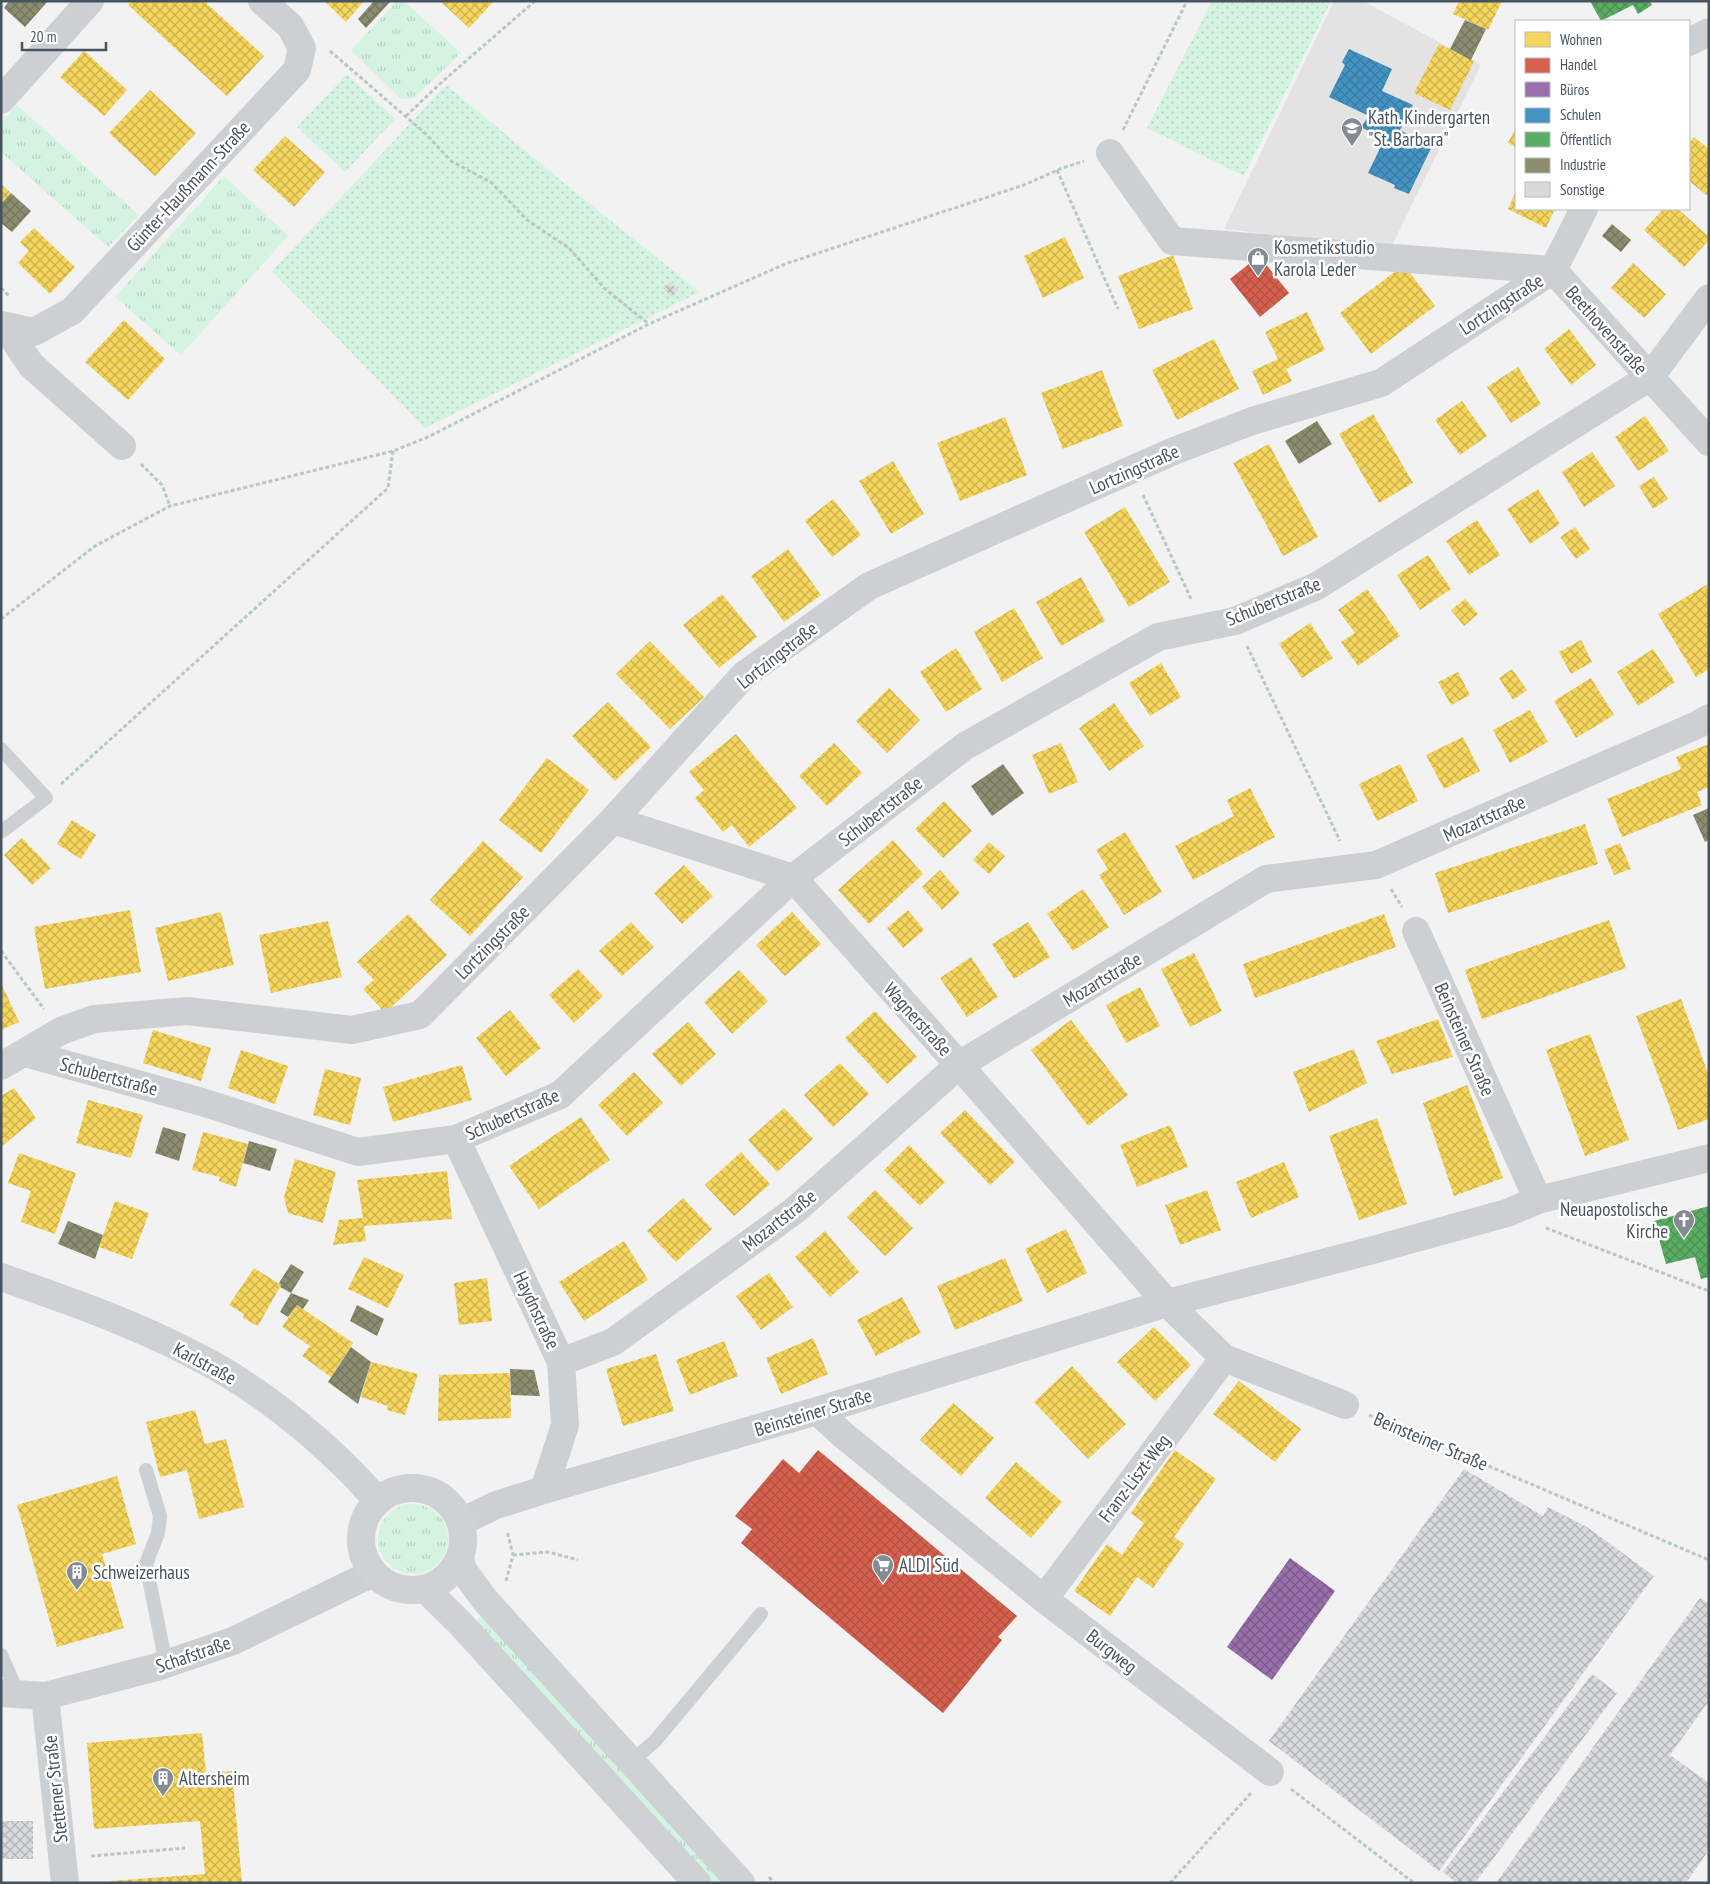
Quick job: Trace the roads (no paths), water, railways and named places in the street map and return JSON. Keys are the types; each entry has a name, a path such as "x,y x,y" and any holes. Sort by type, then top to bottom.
{"main road":[{"name":"Karlstraße","path":"1,1277 98,1311 194,1355 244,1384 293,1419 332,1454 377,1501"},
{"path":"411,1488 427,1490 441,1497 453,1508 461,1522 464,1539 460,1558 454,1570 443,1581 426,1590 398,1589 384,1582 373,1573 365,1558 361,1542 363,1525 370,1510 377,1501 395,1491 411,1488"},
{"path":"460,1558 464,1570 485,1600 741,1883"},
{"path":"426,1590 460,1622 697,1883"}],"street":[{"path":"1,100 90,1"},
{"name":"Günter-Haußmann-Straße","path":"3,325 34,332 72,311 297,70 302,48 290,26 262,1"},
{"path":"1690,42 1709,32"},
{"name":"Beethovenstraße","path":"1110,153 1172,241 1553,270 1709,442"},
{"name":"Lortzingstraße","path":"1,1066 61,1031 94,1019 187,1011 352,1030 420,1016 613,820 744,675 870,586 1174,451 1252,421 1381,383 1553,270 1583,210"},
{"name":"Schubertstraße","path":"24,1053 202,1102 358,1152 456,1139 560,1095 793,878 964,746 1158,637 1235,621 1317,586 1650,377 1709,298"},
{"name":"Günter-Haußmann-Straße","path":"3,325 31,365 122,446"},
{"name":"Mozartstraße","path":"561,1362 613,1342 794,1211 959,1065 1266,879 1365,866 1709,718"},
{"path":"613,820 793,878"},
{"name":"Wagnerstraße","path":"793,878 1167,1303"},
{"name":"Beinsteiner Straße","path":"1416,931 1538,1200"},
{"name":"Haydnstraße","path":"456,1139 561,1362 565,1425 544,1490"},
{"name":"Beinsteiner Straße","path":"461,1522 496,1505 544,1490 817,1411 1167,1303 1373,1250 1506,1212 1538,1200 1709,1158"},
{"path":"1167,1303 1224,1358 1345,1405"},
{"name":"Franz-Liszt-Weg","path":"1044,1599 1224,1358"},
{"name":"Burgweg","path":"817,1411 842,1434 1044,1599 1270,1772"},
{"name":"Schafstraße","path":"21,1695 166,1664 233,1641 373,1573"},
{"name":"Stettener Straße","path":"21,1695 64,1871"}],"lane":[{"path":"1,749 46,798 1,832"},
{"path":"146,1470 160,1516 158,1533 146,1564 166,1664"},
{"path":"632,1761 655,1741 761,1614"},
{"name":"Stettener Straße","path":"1,1655 21,1695"}],"place":[{"name":"Kath. Kindergarten \"St. Barbara\"","path":"1352,147"},
{"name":"Kosmetikstudio Karola Leder","path":"1258,277"},
{"name":"Neuapostolische Kirche","path":"1684,1239"},
{"name":"ALDI Süd","path":"883,1584"},
{"name":"Schweizerhaus","path":"77,1591"},
{"name":"Altersheim","path":"163,1797"}]}
